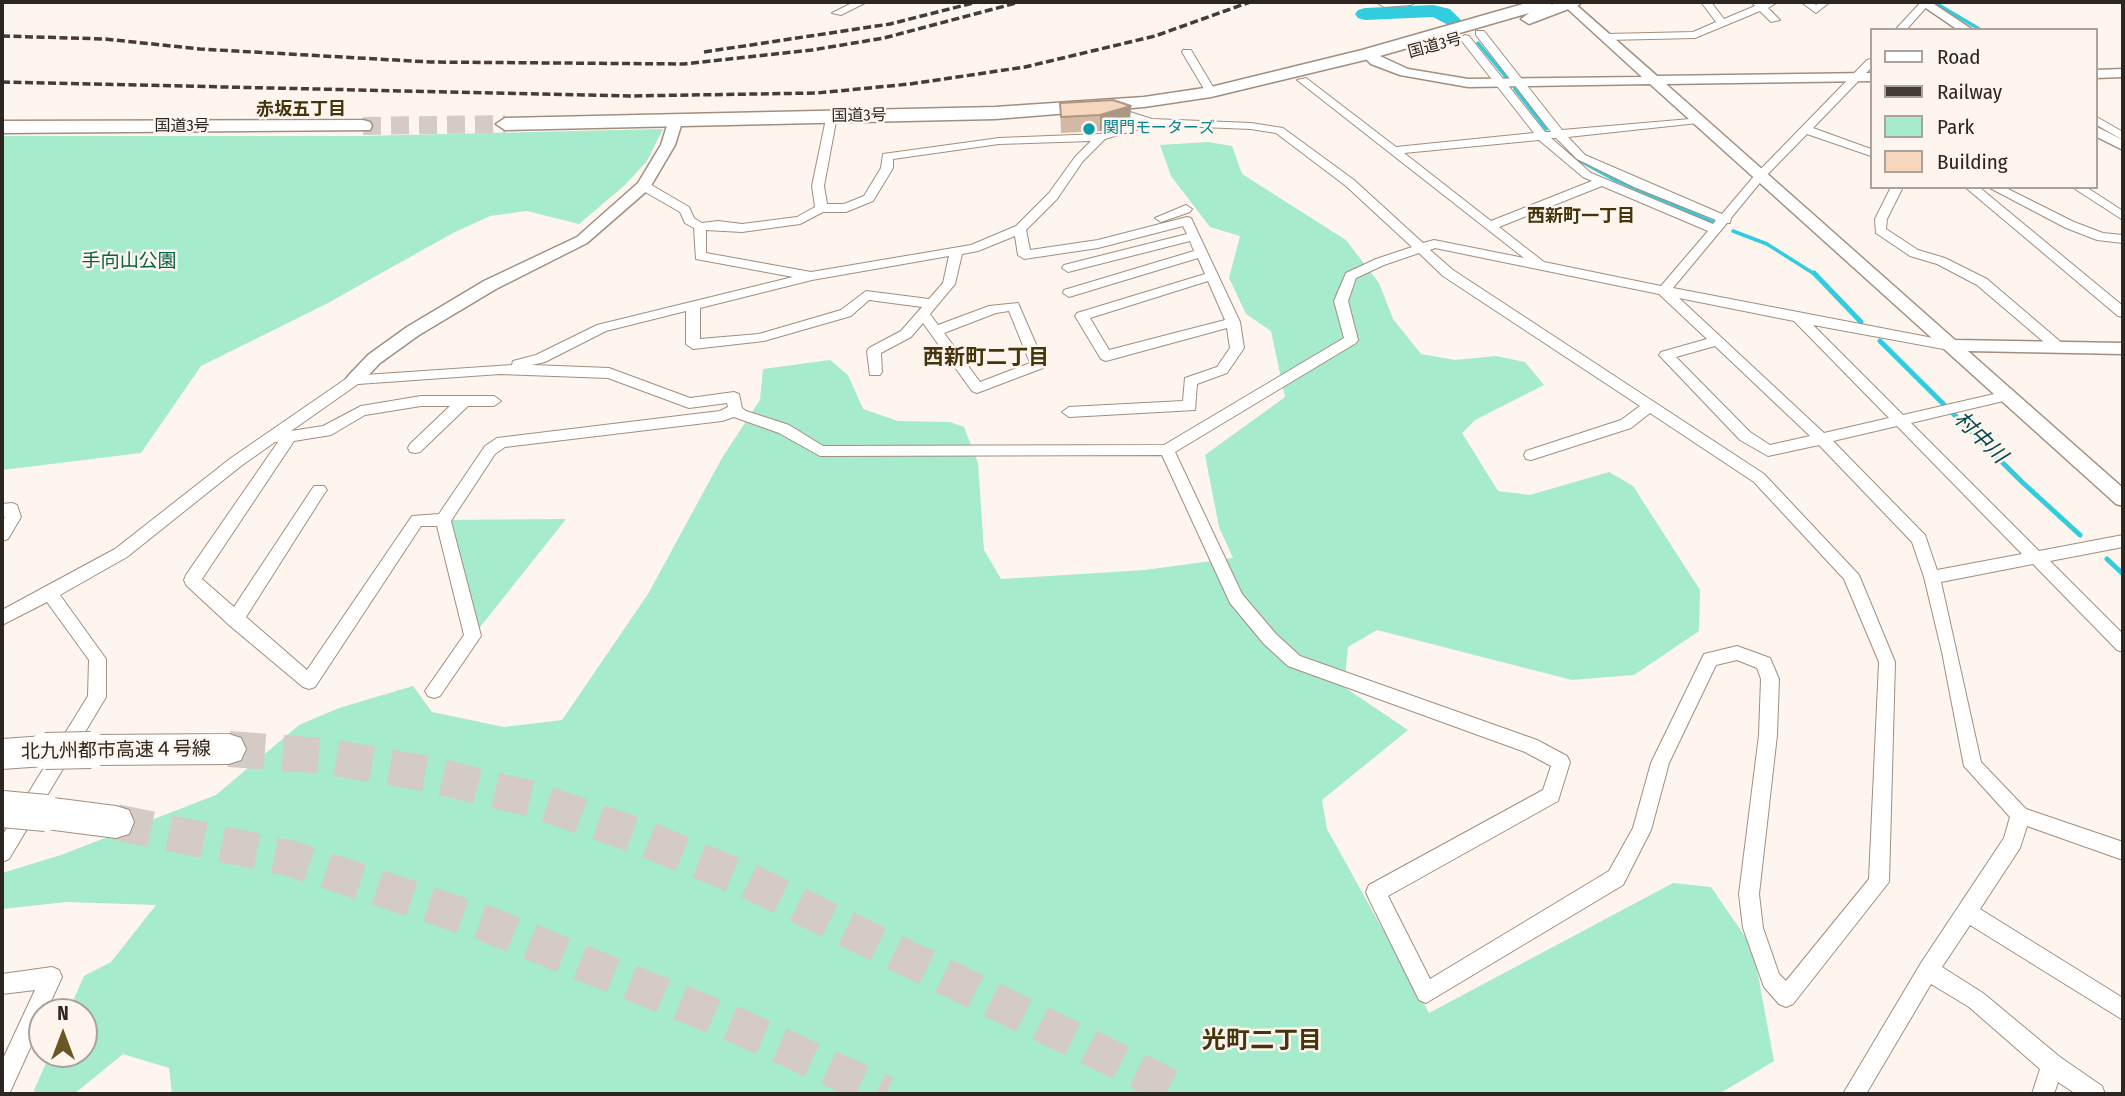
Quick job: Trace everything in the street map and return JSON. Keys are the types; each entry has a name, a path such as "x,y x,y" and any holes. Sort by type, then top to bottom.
{"highway":[{"name":"国道3号","path":"505,124 971,114 1103,107 1211,92 1473,35 1568,2"},
{"name":"国道3号","path":"1211,92 1249,90 1302,80 1535,4"},
{"name":"国道3号","path":"2,128 363,126"},
{"name":"北九州都市高速４号線","path":"2,754 229,748"},
{"path":"2,809 116,822"}],"street":[{"path":"837,13 862,2"},
{"path":"1384,4 1411,2"},
{"path":"1568,2 1759,177 2123,499"},
{"path":"1706,2 1722,23"},
{"path":"1607,37 1695,35 1759,4 1773,2"},
{"path":"1806,2 1816,10 1825,2"},
{"path":"1902,28 1925,2 1963,28"},
{"path":"1759,4 1775,20"},
{"path":"1473,35 1519,83 1559,135 1581,157 1605,170 1726,220"},
{"path":"1473,35 1499,83 1542,136 1587,176 1716,230"},
{"path":"1188,52 1211,92"},
{"path":"1371,58 1405,72 1468,83 1870,77"},
{"path":"1664,291 1726,220 1759,177 1870,63"},
{"path":"2097,74 2123,73"},
{"path":"1302,80 1544,267"},
{"path":"1103,107 1151,122 1251,126 1279,130 1350,183 1448,273 1759,478 1851,575 1887,662 1879,882 1786,997 1771,980 1753,928 1749,894 1768,734 1770,679 1764,663 1737,653 1710,659 1660,763 1642,830 1616,878 1426,993 1376,892 1550,795 1561,762 1531,746 1294,660 1270,639 1236,597 1167,450"},
{"path":"821,208 818,186 831,116"},
{"path":"2,618 121,552 267,440 355,379 374,359 424,324 490,285 582,240 643,186 668,145 676,119"},
{"path":"2097,119 2123,136"},
{"path":"1393,151 1698,120"},
{"path":"643,186 685,210 689,220 700,227 718,225 742,228 800,220 821,208 846,208 869,198 887,168 887,156 999,141 1101,137 1151,122"},
{"path":"1807,130 1870,153"},
{"path":"2097,131 2123,146"},
{"path":"500,369 540,359 602,328 812,276 974,248 1020,229 1053,196 1079,159 1101,137"},
{"path":"1490,226 1601,182"},
{"path":"1897,189 1881,219 1880,230 1914,253 1941,261 1982,282 2057,346"},
{"path":"1973,189 2123,313"},
{"path":"1998,189 2070,225 2101,237 2123,239"},
{"path":"2081,189 2123,216"},
{"path":"1079,246 1186,209"},
{"path":"1020,229 1024,255 1079,246 1187,221 1233,321 1237,348 1222,370 1190,381 1190,406 1069,412"},
{"path":"700,227 700,256 812,276"},
{"path":"1068,268 1194,236"},
{"path":"355,379 500,369 609,373 689,402 734,397 735,410 741,415 784,429 820,451 1167,450 1351,340 1341,301 1352,276 1380,262 1434,244 1798,318 1949,345 2123,348"},
{"path":"875,372 874,351 906,334 949,284 956,251"},
{"path":"1069,293 1202,253"},
{"path":"1212,276 1082,316 1105,356 1233,321"},
{"path":"1664,291 1821,438 1919,539 1932,577 1973,766 2020,815 2123,851"},
{"path":"693,305 693,344 759,338 846,313 866,295 927,309 977,388 1038,365 1013,306 994,309 935,331"},
{"path":"1798,318 2123,645"},
{"path":"1717,341 1666,355 1745,436 1768,451 2007,396"},
{"path":"267,440 326,431 361,411 421,401 494,401"},
{"path":"415,448 464,401"},
{"path":"1531,454 1626,424 1650,406"},
{"path":"434,691 473,636 443,520 490,450 502,442 722,416 735,410"},
{"path":"289,437 192,580 234,620 309,682 417,520 443,520"},
{"path":"234,620 319,490"},
{"path":"2,510 12,509 13,517 2,536"},
{"path":"1932,577 2123,541"},
{"path":"2,853 97,697 98,659 50,593"},
{"path":"1854,1094 1928,970 2013,842 2020,815"},
{"path":"1967,912 2123,1010"},
{"path":"1928,970 1976,1000 2052,1065 2094,1094"},
{"path":"2,984 52,977 2,1084"},
{"path":"2043,1094 2052,1065"}],"green space":[{"name":"手向山公園","path":"663,129 647,161 625,185 579,224 527,211 490,216 453,233 326,304 201,366 141,453 2,470 2,136 361,136"},
{"path":"1208,142 1232,146 1242,174 1346,240 1379,283 1393,319 1421,354 1455,360 1496,356 1525,362 1544,385 1475,420 1462,433 1498,491 1530,495 1609,472 1633,486 1700,590 1699,631 1634,675 1572,680 1377,630 1348,647 1344,687 1408,730 1322,800 1327,829 1429,1013 1673,883 1711,887 1753,948 1774,1061 1719,1094 172,1094 169,1068 123,1054 74,1094 35,1094 34,1090 44,1068 98,1068 98,998 74,998 84,976 111,962 156,905 66,902 2,909 2,873 61,855 216,795 299,725 339,708 413,686 432,712 504,727 562,720 648,594 722,458 760,400 763,369 830,360 848,375 863,409 898,421 950,422 964,427 978,463 984,550 1001,579 1145,570 1233,558 1219,527 1205,455 1285,397 1271,331 1246,314 1229,278 1240,236 1210,227 1171,176 1160,145"},
{"path":"566,519 473,636 443,520"}],"building":[{"path":"1113,100 1131,106 1100,115 1061,117 1060,103"}],"waterway":[{"path":"1937,4 1978,28"},
{"name":"村中川","path":"1365,14 1433,11 1443,13 1452,21"},
{"name":"村中川","path":"1478,43 1506,77"},
{"name":"村中川","path":"1515,89 1546,129"},
{"path":"2097,125 2123,143"},
{"name":"村中川","path":"1568,154 1615,180 1718,224"},
{"name":"村中川","path":"1733,231 1767,244 1816,275"},
{"name":"村中川","path":"1816,275 1861,322"},
{"name":"村中川","path":"1880,341 2022,482 2080,535"},
{"name":"村中川","path":"2107,559 2123,574"}],"tunnel":[{"path":"363,126 505,124"},
{"path":"229,749 324,756 428,774 532,799 638,836 749,881 1185,1094"},
{"path":"116,822 289,858 487,924 738,1026 886,1094"}],"railway":[{"path":"704,52 890,24 977,2"},
{"path":"2,36 105,39 200,49 430,62 684,64 812,50 884,38 1020,2"},
{"path":"2,82 629,96 817,93 910,84 1025,67 1155,36 1250,2"}],"place":[{"name":"関門モーターズ","path":"1089,129"}],"district":[{"name":"赤坂五丁目","path":"301,110"},
{"name":"西新町一丁目","path":"1581,217"},
{"name":"西新町二丁目","path":"986,358"},
{"name":"光町二丁目","path":"1262,1041"}]}
